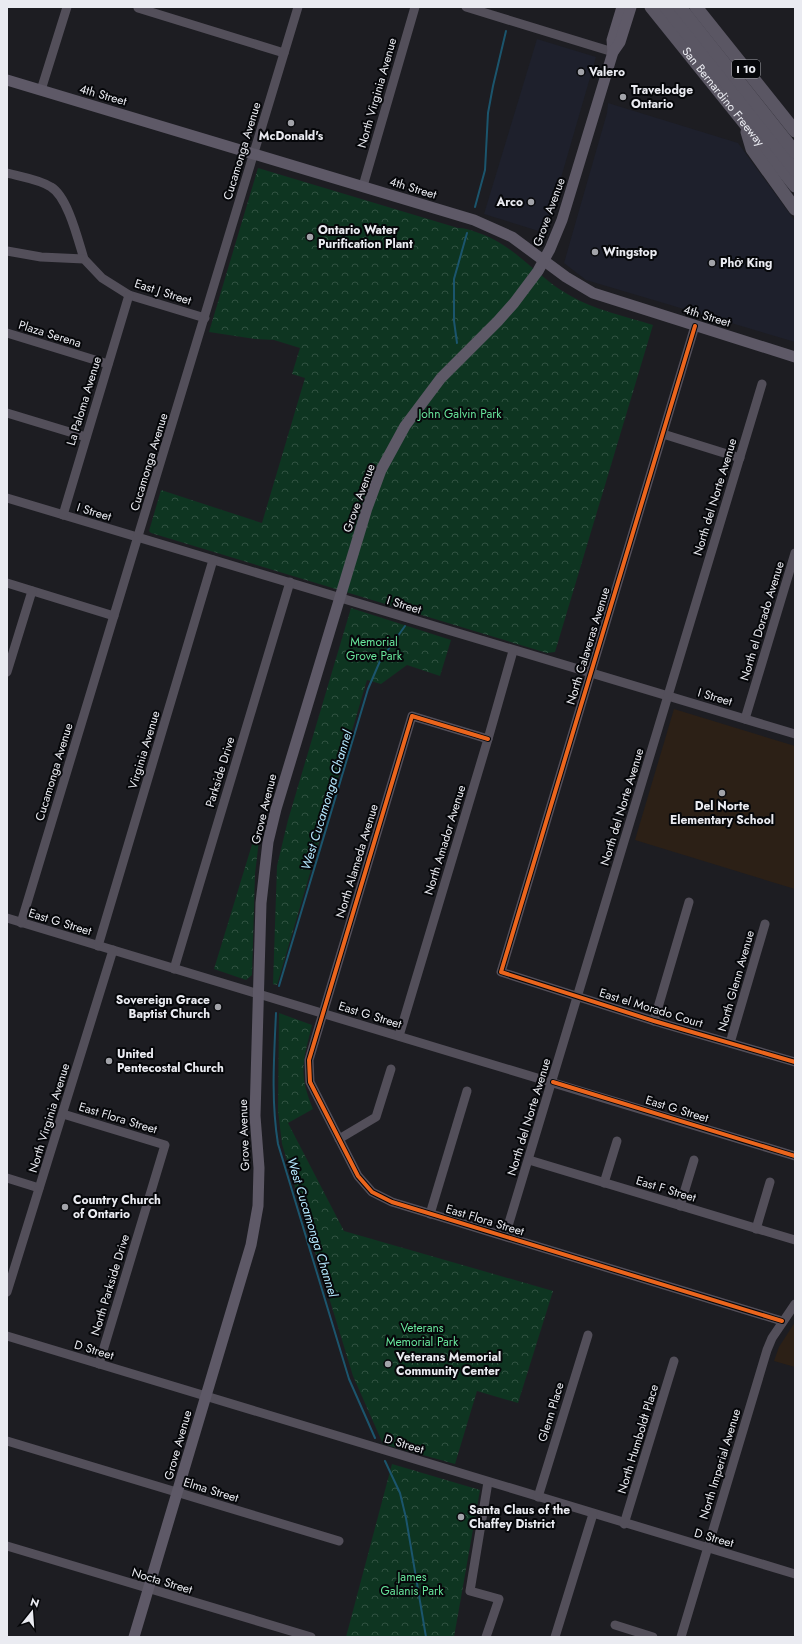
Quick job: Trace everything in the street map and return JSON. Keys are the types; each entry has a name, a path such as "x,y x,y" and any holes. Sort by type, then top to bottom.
{"highway":[{"name":"San Bernardino Freeway","path":"650,7 795,186"},
{"path":"666,7 795,170"},
{"path":"680,7 795,152"},
{"name":"I 10","path":"696,7 795,131"},
{"path":"745,124 752,149 795,209"}],"main road":[{"name":"Grove Avenue","path":"613,52 612,40 622,7"},
{"name":"Grove Avenue","path":"134,1637 251,1245 258,1206 259,1168 255,1116 262,903 268,842 276,809 367,508 381,470 405,426 441,378 498,322 514,303 544,260 562,220 613,52 620,42 631,7"},
{"name":"4th Street","path":"7,80 470,219 512,237 576,284 593,293 795,357"}],"street":[{"path":"41,90 67,7"},
{"name":"Cucamonga Avenue","path":"21,923 298,7"},
{"name":"North Virginia Avenue","path":"363,186 415,7"},
{"path":"466,7 613,52"},
{"path":"138,8 284,53"},
{"path":"7,172 51,186 60,193 65,203 84,259 41,257 7,251"},
{"name":"East J Street","path":"84,259 102,278 129,295 205,318"},
{"name":"La Paloma Avenue","path":"63,515 129,295"},
{"name":"North Calaveras Avenue","path":"501,972 695,326"},
{"name":"Plaza Serena","path":"7,333 108,364"},
{"name":"North del Norte Avenue","path":"505,1236 762,384"},
{"path":"7,413 86,437"},
{"path":"663,434 740,458"},
{"name":"I Street","path":"7,498 290,582 513,651 795,734"},
{"name":"North el Dorado Avenue","path":"745,719 795,553"},
{"name":"Virginia Avenue","path":"98,946 213,560"},
{"name":"Parkside Drive","path":"174,969 290,582"},
{"path":"7,583 114,616"},
{"path":"7,672 32,591"},
{"name":"North Amador Avenue","path":"398,1036 488,739 513,651"},
{"name":"North Alameda Avenue","path":"322,1013 412,716 488,739"},
{"path":"654,1021 689,902"},
{"name":"East G Street","path":"7,918 795,1156"},
{"name":"North Glenn Avenue","path":"730,1044 765,924"},
{"name":"North Virginia Avenue","path":"7,1292 113,950"},
{"name":"East el Morado Court","path":"501,972 654,1021 795,1062"},
{"name":"East Flora Street","path":"322,1013 309,1060 310,1082 358,1176 372,1192 392,1202 430,1214 782,1321"},
{"path":"339,1139 376,1117 391,1069"},
{"path":"430,1214 467,1091"},
{"name":"East Flora Street","path":"63,1114 165,1145"},
{"path":"604,1183 617,1141"},
{"name":"North Parkside Drive","path":"99,1364 165,1145"},
{"name":"East F Street","path":"529,1160 795,1240"},
{"path":"680,1206 694,1160"},
{"path":"7,1178 40,1188"},
{"path":"756,1229 770,1182"},
{"name":"North Imperial Avenue","path":"681,1637 767,1350 782,1321 795,1304"},
{"name":"Glenn Place","path":"538,1497 588,1335"},
{"name":"D Street","path":"7,1336 624,1524 795,1574"},
{"name":"North Humboldt Place","path":"624,1524 674,1361"},
{"name":"Elma Street","path":"7,1441 339,1541"},
{"path":"486,1637 499,1599 470,1591 488,1482"},
{"path":"555,1637 592,1514"},
{"name":"Nocta Street","path":"7,1546 311,1637"},
{"path":"615,1625 653,1637"}],"shaded area":[{"path":"537,39 596,57 545,233 484,214"},
{"path":"608,103 738,143 795,221 795,342 586,280 564,263 607,113"},
{"name":"Del Norte Elementary School","path":"674,709 795,746 795,889 635,840"},
{"path":"795,1322 795,1367 774,1361 779,1347"}],"green space":[{"name":"John Galvin Park","path":"258,168 458,228 476,232 503,245 569,295 599,309 653,325 555,652 547,653 151,533 149,531 161,490 262,523 305,378 292,374 300,348 274,340 255,339 209,332"},
{"name":"Memorial Grove Park","path":"351,608 451,640 440,676 407,665 381,684 367,680 277,985 273,984 277,866 288,820"},
{"path":"254,838 259,840 255,874 252,975 246,980 214,969"},
{"name":"Veterans Memorial Park","path":"279,1013 312,1025 304,1058 304,1076 308,1097 313,1109 288,1123 344,1231 553,1291 518,1403 477,1391 455,1464 383,1444 353,1376 282,1144 278,1111"},
{"name":"James Galanis Park","path":"392,1464 480,1490 454,1637 346,1637"}],"waterway":[{"path":"475,207 485,170 488,113 506,31"},
{"name":"West Cucamonga Channel","path":"457,343 454,321 454,279 467,233"},
{"name":"West Cucamonga Channel","path":"279,986 368,689 380,661 405,626"},
{"name":"West Cucamonga Channel","path":"276,1013 274,1112 278,1144 349,1379 375,1438"},
{"name":"West Cucamonga Channel","path":"385,1461 400,1493 406,1518 426,1637"}],"cycle path":[{"path":"695,326 501,972 654,1021 795,1062"},
{"path":"488,739 412,716 309,1060 310,1082 358,1176 372,1192 392,1202 782,1321"},
{"path":"553,1082 795,1156"}],"place":[{"name":"Valero","path":"581,72"},
{"name":"Travelodge Ontario","path":"623,97"},
{"name":"McDonald's","path":"291,123"},
{"name":"Arco","path":"531,202"},
{"name":"Ontario Water Purification Plant","path":"310,237"},
{"name":"Wingstop","path":"595,252"},
{"name":"Phở King","path":"712,263"},
{"name":"Del Norte Elementary School","path":"722,793"},
{"name":"Sovereign Grace Baptist Church","path":"218,1007"},
{"name":"United Pentecostal Church","path":"109,1061"},
{"name":"Country Church of Ontario","path":"65,1207"},
{"name":"Veterans Memorial Community Center","path":"388,1364"},
{"name":"Santa Claus of the Chaffey District","path":"461,1517"}]}
